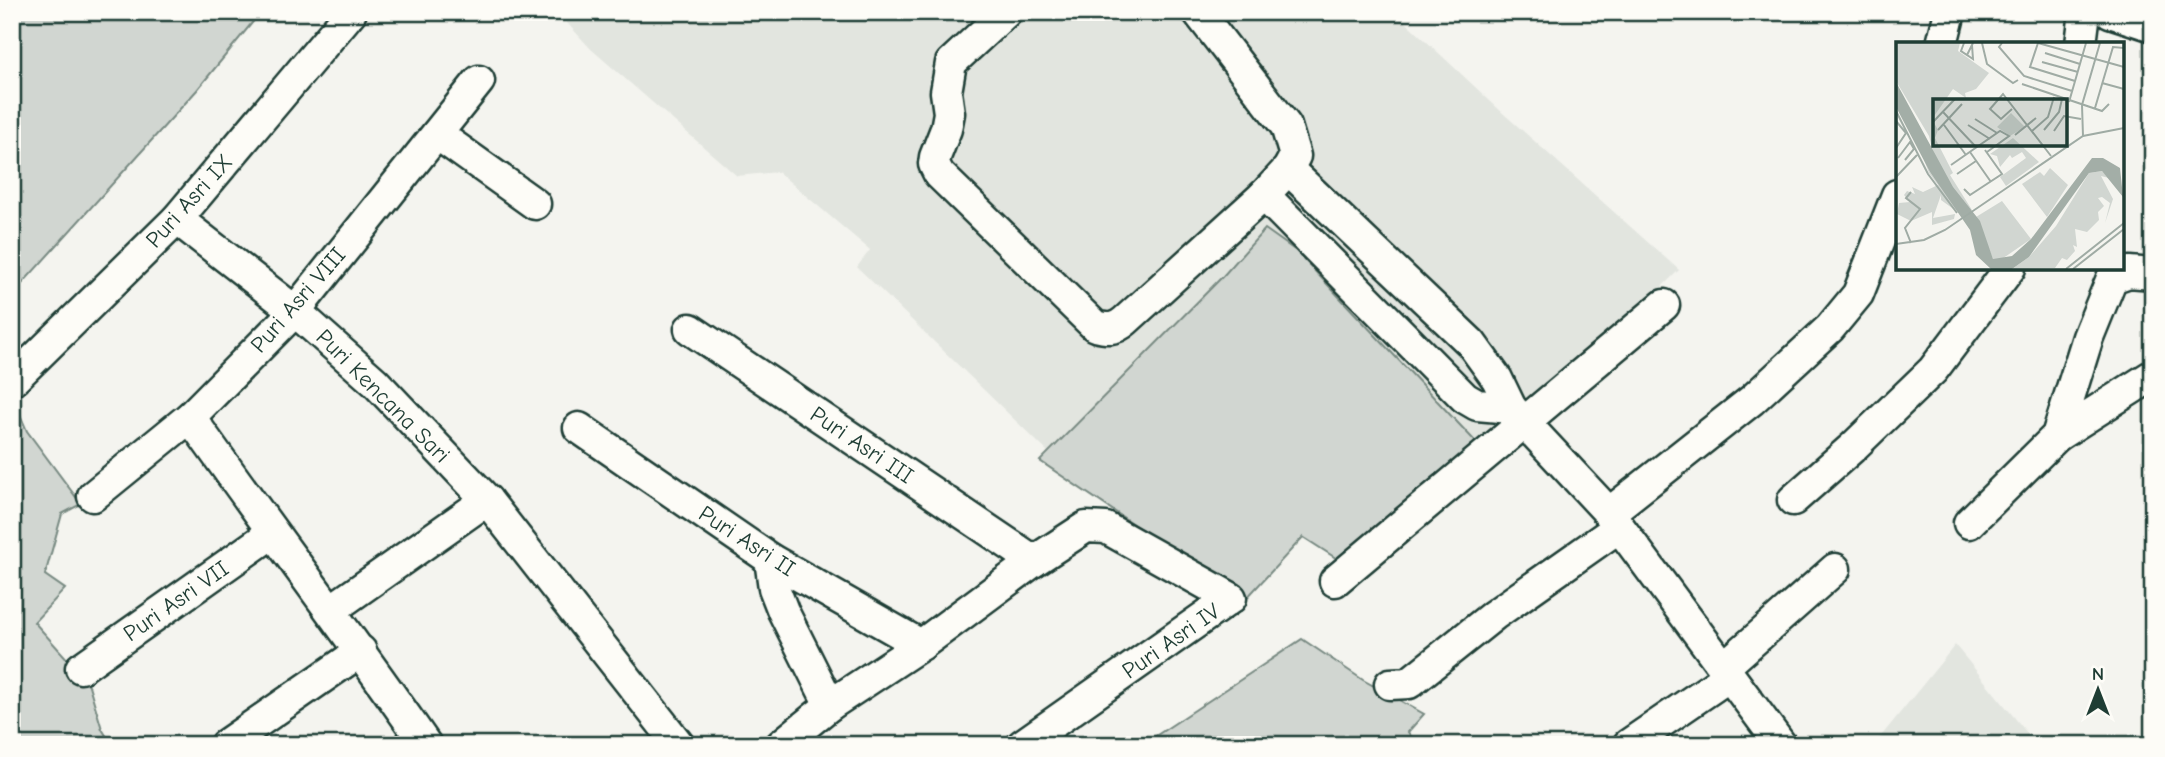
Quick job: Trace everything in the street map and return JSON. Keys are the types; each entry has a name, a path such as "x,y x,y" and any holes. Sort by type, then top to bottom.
{"street":[{"name":"Puri Asri IX","path":"13,379 177,219 351,12"},
{"path":"1006,12 951,63 946,92 949,113 934,164 939,174 1095,326 1110,329 1121,324 1264,195 1288,169 1295,156 1286,126 1198,12"},
{"path":"1942,42 1950,12"},
{"path":"2081,42 2085,12"},
{"path":"2110,12 2153,26"},
{"name":"Puri Asri VIII","path":"93,496 190,417 295,311 479,81"},
{"path":"437,134 535,204"},
{"path":"1288,169 1471,343 1518,415 1614,520 1781,745"},
{"path":"1264,195 1465,398 1477,405 1518,415"},
{"path":"1390,684 1409,683 1614,520 1830,328 1858,294 1896,198"},
{"name":"Puri Kencana Sari","path":"177,219 295,311 375,382 487,500 679,745"},
{"path":"1793,500 1933,370 2008,270"},
{"path":"2057,436 2088,337 2112,278 2129,272 2153,274"},
{"path":"1335,581 1518,415 1664,305"},
{"name":"Puri Asri III","path":"690,329 1034,561"},
{"path":"1969,523 2057,436 2153,375"},
{"path":"190,417 272,533 361,651 426,745"},
{"name":"Puri Asri II","path":"579,428 770,558 921,645"},
{"path":"331,610 487,500"},
{"name":"Puri Asri IV","path":"1022,745 1231,598 1100,526 1086,527 1034,561"},
{"name":"Puri Asri VII","path":"81,668 272,533"},
{"path":"770,558 774,588 783,611 830,705"},
{"path":"790,742 830,705 921,645 1034,561"},
{"path":"1628,745 1727,671 1835,569"},
{"path":"225,745 361,651"}],"shaded area":[{"path":"12,12 261,12 197,90 12,295"},
{"path":"557,12 1395,12 1505,115 1679,270 1489,456 1296,251 1264,229 1223,276 1049,453 857,267 870,250 778,172 737,176 591,49"},
{"path":"1265,229 1296,251 1489,456 1356,571 1303,537 1245,600 1040,461 1223,276"},
{"path":"12,396 27,431 81,504 62,514 45,575 65,589 34,622 88,682 102,729 112,745 12,745"},
{"path":"1302,639 1363,680 1424,714 1408,732 1417,745 1142,745"},
{"path":"1955,645 2037,745 1874,745"}]}
